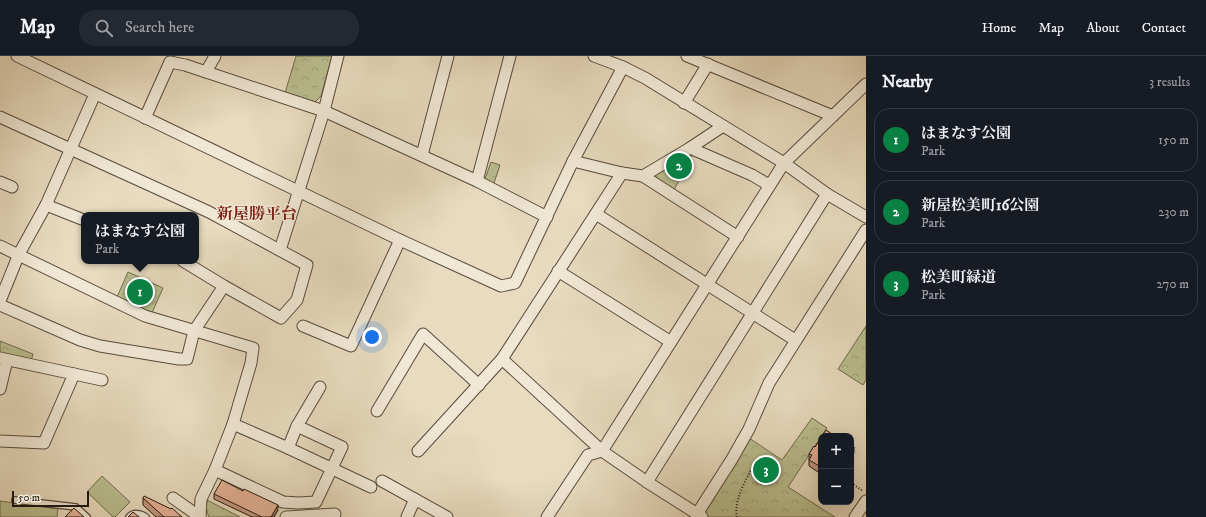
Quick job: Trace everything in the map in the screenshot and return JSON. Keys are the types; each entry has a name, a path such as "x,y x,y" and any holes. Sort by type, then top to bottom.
{"street":[{"path":"17,56 400,240 501,286 515,283 573,161 623,67"},
{"path":"206,72 215,56"},
{"path":"280,250 324,110 338,56"},
{"path":"422,155 448,56"},
{"path":"477,181 510,56"},
{"path":"594,56 623,67 645,78 784,163 827,194 866,217"},
{"path":"687,56 833,116"},
{"path":"144,118 170,62 186,65 324,110 477,181 547,217"},
{"path":"684,103 708,64"},
{"path":"547,517 588,455 602,451 784,163 866,84"},
{"path":"0,301 19,254 46,205 95,94"},
{"path":"0,117 209,212 307,265 296,300 281,318 189,264"},
{"path":"643,176 690,148 722,126"},
{"path":"690,148 752,175 769,185"},
{"path":"573,161 622,173 643,176 738,237"},
{"path":"418,451 502,360 622,173"},
{"path":"0,182 12,187"},
{"path":"647,482 827,194"},
{"path":"46,205 81,219"},
{"path":"596,214 795,340"},
{"path":"502,360 602,451 647,482 700,515 749,429 769,383 866,230"},
{"path":"303,326 351,346 400,240"},
{"path":"0,246 145,316 253,348 251,363 233,424 215,470 201,499 200,517"},
{"path":"558,271 671,342"},
{"path":"0,305 80,340 100,346 187,359 194,331 224,286"},
{"path":"377,411 423,334 479,384"},
{"path":"0,389 3,359 102,380"},
{"path":"0,441 44,443 74,374"},
{"path":"288,448 297,426 320,387"},
{"path":"233,424 371,486"},
{"path":"215,470 283,502 316,502 342,447 297,426"},
{"path":"382,481 447,517"},
{"path":"173,498 200,517"},
{"path":"407,517 415,499"},
{"path":"855,517 866,501"},
{"path":"286,517 334,514"}],"lane":[{"path":"15,500 76,507 87,517"},
{"path":"128,517 139,513 146,517"}],"path":[{"path":"737,517 737,504 745,482 756,461"},
{"path":"854,486 866,493"}],"green space":[{"path":"296,56 332,56 321,96 315,102 285,93"},
{"path":"692,155 674,190 652,177"},
{"path":"491,162 500,165 493,186 484,182"},
{"path":"128,272 163,288 152,313 117,297"},
{"path":"866,326 866,380 863,385 838,369"},
{"path":"0,341 33,354 31,361 0,354"},
{"path":"812,418 827,428 824,433 818,433 818,442 788,487 835,517 708,517 703,513 726,479 749,438 782,460"},
{"path":"102,476 130,502 115,517 113,517 87,492"},
{"path":"207,500 240,517 209,517 206,509"},
{"path":"0,501 58,509 57,517 0,517"}],"building":[{"path":"818,442 818,465 809,460 812,455 809,454 814,446 815,447"},
{"path":"222,480 243,491 244,489 278,505 271,517 262,517 214,494"},
{"path":"144,496 171,509 172,508 182,517 164,517 143,498"},
{"path":"74,508 84,517 65,517"},
{"path":"133,512 139,517 128,517"}],"place":[{"name":"新屋松美町16公園","path":"679,166"},
{"name":"はまなす公園","path":"140,292"},
{"name":"松美町緑道","path":"766,470"}],"district":[{"name":"新屋勝平台","path":"257,214"}]}
